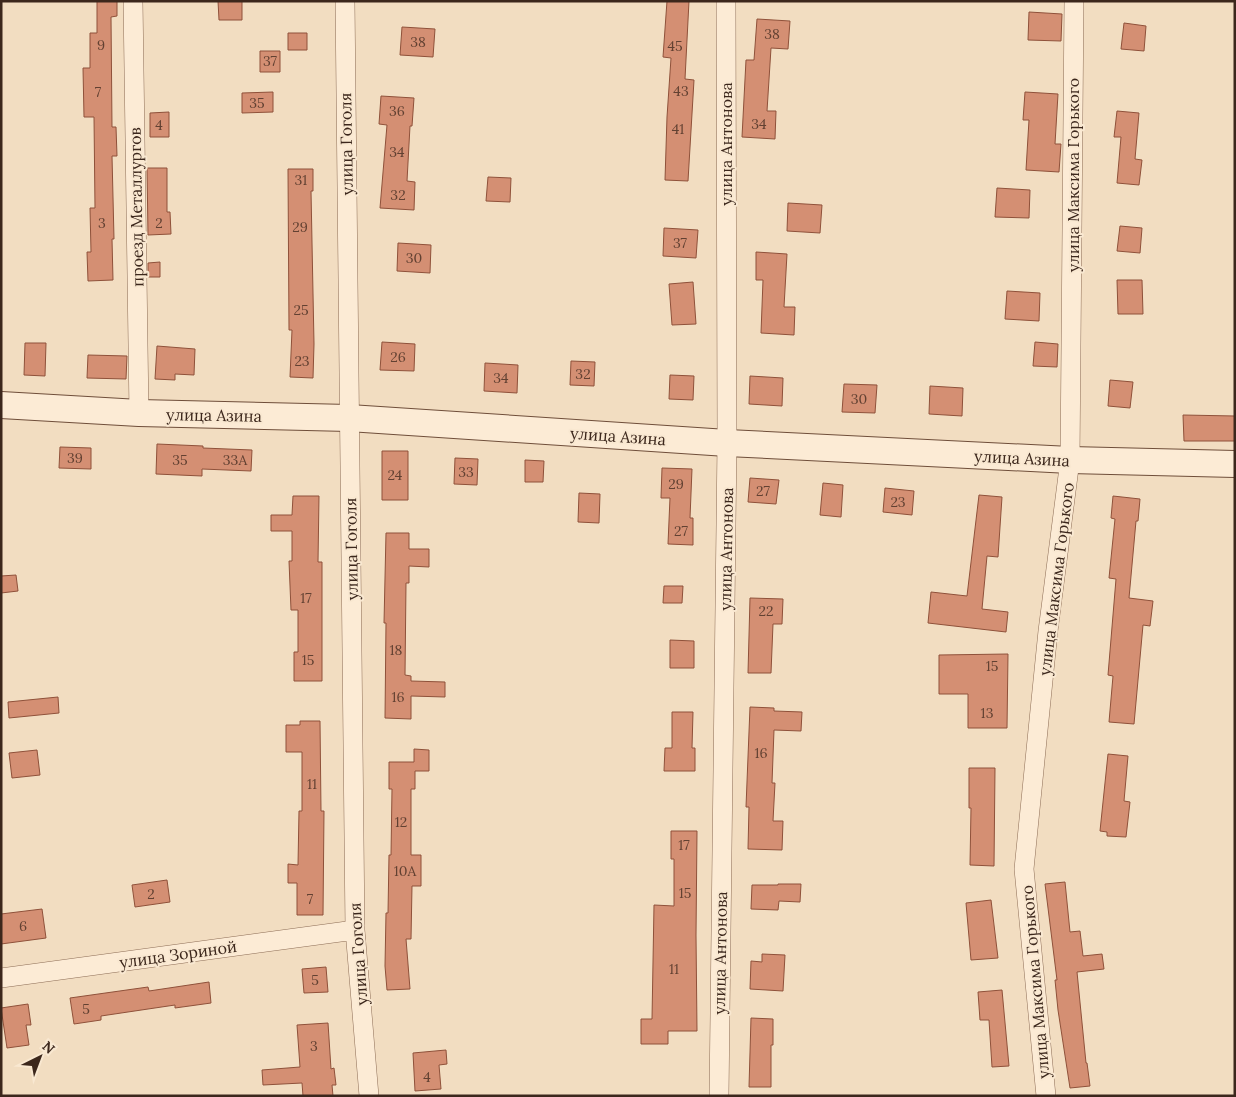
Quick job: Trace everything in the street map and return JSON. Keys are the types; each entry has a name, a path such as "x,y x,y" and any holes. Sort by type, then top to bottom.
{"main road":[{"name":"улица Азина","path":"1,405 139,413 349,418 727,443 1070,460 1235,464"}],"street":[{"name":"проезд Металлургов","path":"133,1 139,413"},
{"name":"улица Гоголя","path":"345,1 355,930 369,1096"},
{"name":"улица Антонова","path":"718,1096 727,443 726,1"},
{"name":"улица Максима Горького","path":"1046,1096 1024,869 1048,631 1070,460 1074,1"},
{"name":"улица Зориной","path":"1,978 355,930"}],"building":[{"path":"97,1 117,1 117,16 111,17 112,127 116,127 117,156 112,156 113,280 88,281 87,252 91,252 90,208 95,208 94,117 84,117 83,68 90,68 90,33 97,33"},
{"path":"218,1 242,1 242,20 219,20"},
{"path":"667,1 689,1 685,79 694,80 688,181 665,180 671,58 663,57"},
{"path":"1029,12 1062,14 1061,41 1028,40"},
{"path":"757,19 790,21 788,49 771,48 767,111 776,111 775,139 742,137 746,60 754,60"},
{"path":"1124,23 1146,26 1144,51 1121,49"},
{"path":"402,27 435,29 433,57 400,55"},
{"path":"288,33 307,33 307,50 288,50"},
{"path":"260,51 280,51 280,72 260,72"},
{"path":"273,92 273,112 242,113 242,93"},
{"path":"1025,92 1058,94 1055,144 1061,144 1059,172 1026,170 1029,120 1023,120"},
{"path":"381,96 414,98 412,126 410,126 407,181 415,182 414,210 380,208 387,125 379,124"},
{"path":"1117,111 1139,113 1135,159 1142,160 1139,185 1117,183 1121,137 1114,137"},
{"path":"169,112 169,137 150,137 150,113"},
{"path":"147,168 167,168 167,212 170,212 171,234 148,235"},
{"path":"288,169 313,169 313,191 311,191 313,378 290,377 292,330 289,330"},
{"path":"488,177 511,178 510,202 486,201"},
{"path":"997,188 1030,190 1029,218 995,217"},
{"path":"788,203 822,205 820,233 787,231"},
{"path":"1120,226 1142,228 1140,253 1117,251"},
{"path":"664,228 698,230 696,258 663,256"},
{"path":"398,243 431,245 430,273 397,271"},
{"path":"756,252 787,254 784,307 795,307 794,335 761,333 763,280 756,280"},
{"path":"160,262 160,277 148,277 148,263"},
{"path":"1117,280 1142,280 1143,314 1118,314"},
{"path":"693,282 696,324 672,325 669,284"},
{"path":"1007,291 1040,293 1039,321 1005,319"},
{"path":"382,342 415,344 414,371 380,370"},
{"path":"1035,342 1058,344 1057,367 1033,366"},
{"path":"25,343 46,343 45,376 24,375"},
{"path":"157,346 195,349 194,375 175,374 175,380 155,379"},
{"path":"88,355 127,356 126,379 87,378"},
{"path":"571,361 595,362 594,386 570,385"},
{"path":"485,363 518,365 517,393 484,391"},
{"path":"670,375 694,376 693,400 669,399"},
{"path":"750,376 783,378 782,406 749,404"},
{"path":"1110,380 1133,382 1130,408 1108,406"},
{"path":"844,384 877,385 875,413 842,412"},
{"path":"930,386 963,388 962,416 929,414"},
{"path":"1183,415 1235,416 1235,441 1184,441"},
{"path":"157,444 252,450 251,471 202,469 202,476 156,474"},
{"path":"60,447 91,448 91,469 59,468"},
{"path":"382,451 408,451 408,500 382,500"},
{"path":"455,458 478,459 477,485 454,484"},
{"path":"525,460 544,461 543,482 525,482"},
{"path":"662,468 692,469 690,518 693,518 693,545 668,544 670,498 661,498"},
{"path":"750,478 779,480 776,504 748,502"},
{"path":"823,483 843,485 841,517 820,515"},
{"path":"885,488 914,491 912,515 883,512"},
{"path":"579,493 600,494 599,523 578,522"},
{"path":"979,495 1002,497 998,557 987,556 982,609 1008,612 1006,632 928,623 931,592 967,596"},
{"path":"293,496 319,496 318,562 322,562 322,681 294,681 294,652 298,652 298,610 291,610 289,561 292,561 292,531 271,531 271,515 292,515"},
{"path":"1113,496 1140,499 1138,521 1136,521 1129,598 1153,601 1150,626 1143,625 1134,724 1109,722 1113,676 1108,675 1116,579 1109,578 1115,519 1111,518"},
{"path":"386,533 409,533 409,549 429,549 429,567 409,566 409,583 406,583 405,675 411,676 411,681 445,682 445,697 411,696 411,719 385,718 386,623 384,623"},
{"path":"16,575 18,591 1,593 1,576"},
{"path":"664,586 683,586 682,603 663,603"},
{"path":"750,598 783,599 782,624 773,624 771,673 748,673"},
{"path":"670,640 694,641 694,668 670,668"},
{"path":"1008,654 1007,728 968,728 968,694 939,694 939,655"},
{"path":"58,697 59,713 9,718 8,702"},
{"path":"750,707 774,708 774,711 802,712 801,731 774,730 772,783 775,783 773,821 783,821 782,850 748,849 749,807 746,807"},
{"path":"672,712 693,712 692,748 695,748 695,771 664,771 665,748 672,748"},
{"path":"300,721 320,721 321,811 324,811 323,915 297,915 297,883 288,883 288,864 298,865 299,811 302,811 302,752 286,752 286,725 300,725"},
{"path":"414,749 429,750 429,771 415,771 415,789 411,789 411,855 421,855 421,886 412,886 411,939 406,939 410,989 387,990 385,966 386,913 388,913 389,855 391,855 392,789 389,789 389,762 414,762"},
{"path":"37,750 40,775 12,778 9,753"},
{"path":"1108,754 1128,756 1124,801 1130,802 1126,837 1107,836 1107,832 1100,831"},
{"path":"969,768 995,768 994,866 970,865 971,808 969,808"},
{"path":"671,831 697,831 697,1031 668,1031 668,1044 641,1044 641,1019 652,1019 654,905 674,906 674,859 671,859"},
{"path":"167,880 170,902 135,907 132,885"},
{"path":"1065,882 1070,932 1080,931 1083,956 1102,954 1104,969 1077,972 1090,1086 1070,1088 1058,1010 1055,980 1057,980 1045,884"},
{"path":"801,884 800,902 779,901 778,910 751,909 752,885"},
{"path":"991,900 998,958 971,960 966,903"},
{"path":"42,909 46,938 1,944 1,914"},
{"path":"762,954 785,955 783,991 750,989 751,961 762,962"},
{"path":"326,967 328,992 304,993 302,969"},
{"path":"209,982 211,1003 175,1008 175,1005 101,1016 101,1020 74,1024 70,998 148,987 149,991"},
{"path":"1002,990 1009,1066 992,1067 989,1020 980,1020 978,992"},
{"path":"28,1004 31,1025 26,1025 29,1045 7,1048 1,1008"},
{"path":"751,1018 773,1019 771,1087 749,1087"},
{"path":"328,1023 331,1069 334,1068 336,1085 332,1085 333,1096 303,1096 302,1083 263,1085 262,1070 300,1067 297,1025"},
{"path":"446,1050 447,1064 439,1065 441,1089 415,1091 413,1053"}]}
